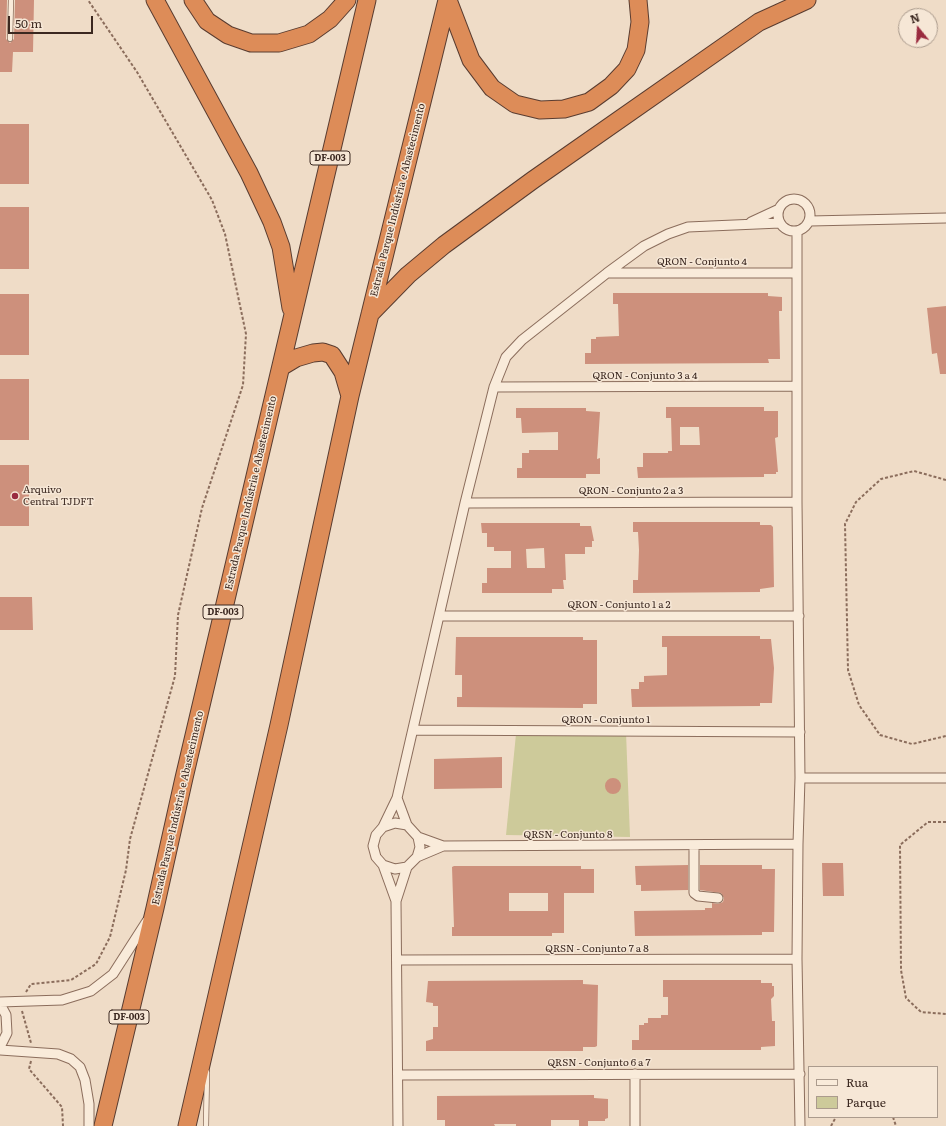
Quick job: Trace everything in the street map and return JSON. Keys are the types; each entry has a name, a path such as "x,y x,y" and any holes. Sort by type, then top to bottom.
{"highway":[{"path":"155,0 250,173 272,222 281,247 292,316"},
{"path":"193,0 207,21 228,35 251,43 279,42 309,34 330,19 347,0"},
{"name":"Estrada Parque Indústria e Abastecimento","path":"103,1126 156,908 184,778 367,0"},
{"path":"448,0 470,60 492,88 515,104 540,110 564,109 589,102 611,86 627,69 636,50 640,22 638,0"},
{"name":"Estrada Parque Indústria e Abastecimento","path":"187,1126 277,733 350,396 448,0"},
{"path":"370,314 408,275 444,245 526,185 759,22 807,0"},
{"path":"281,367 296,358 313,352 323,352 332,355 343,372 350,396"}],"street":[{"path":"797,199 804,202 809,207 811,214 810,221 804,228 797,231 790,231 780,223 778,216 779,209 783,203 797,199"},
{"path":"746,224 779,209"},
{"path":"810,221 946,218"},
{"path":"396,901 383,865 376,857 373,846 376,835 383,827 397,798 465,502 494,387 506,357 522,340 607,273 644,246 668,234 688,228 780,223"},
{"path":"797,231 797,502 800,732 797,959 800,1126"},
{"name":"QRON - Conjunto 4","path":"607,273 796,273"},
{"name":"QRON - Conjunto 3 a 4","path":"494,387 797,386"},
{"name":"QRON - Conjunto 2 a 3","path":"465,502 797,502"},
{"name":"QRON - Conjunto 1 a 2","path":"439,616 799,616"},
{"name":"QRON - Conjunto 1","path":"413,730 800,732"},
{"path":"800,778 946,778"},
{"path":"383,865 395,869 407,866 417,857 420,847 418,836 407,825 397,798"},
{"path":"383,827 395,823 407,825"},
{"name":"QRSN - Conjunto 8","path":"418,836 443,846 798,844"},
{"path":"694,845 694,893 698,896 718,898"},
{"name":"QRSN - Conjunto 8","path":"417,857 443,846"},
{"path":"398,1126 396,901 407,866"},
{"path":"0,1047 8,1033 6,1015 0,1003 62,1000 91,991 104,983 113,974 156,908"},
{"name":"QRSN - Conjunto 7 a 8","path":"397,960 797,959"},
{"path":"0,1050 34,1051 58,1054 71,1059 80,1067 84,1080 89,1104 89,1126"},
{"path":"635,1074 635,1126"},
{"name":"QRSN - Conjunto 6 a 7","path":"398,1075 800,1074"}],"lane":[{"path":"10,0 10,39"},
{"path":"206,1126 208,1036"}],"path":[{"path":"63,1126 62,1107 28,1069 34,1051 25,1024 21,1001 31,984 71,980 96,964 110,937 126,870 130,839 175,676 178,615 202,508 243,385 246,334 225,234 212,200 137,72 88,0"},
{"path":"946,480 914,471 881,479 856,502 845,524 848,670 859,705 880,736 912,744 946,736"},
{"path":"946,822 928,822 900,845 901,970 906,998 920,1012 946,1014"}],"green space":[{"path":"626,732 630,837 506,835 516,734"}],"building":[{"path":"0,0 7,0 6,39 10,43 14,39 15,0 34,0 33,52 13,52 12,72 0,72"},
{"path":"0,124 29,124 29,184 0,184"},
{"path":"0,207 29,207 29,269 0,269"},
{"path":"613,293 768,293 768,296 782,297 782,311 779,311 780,359 768,359 769,363 585,364 585,353 591,353 591,339 596,339 596,337 619,336 618,304 613,304"},
{"path":"0,294 29,294 29,355 0,355"},
{"path":"946,306 946,374 940,374 937,353 932,354 927,308"},
{"path":"0,379 29,379 29,440 0,440"},
{"path":"666,407 764,407 764,411 778,411 778,437 775,438 778,472 776,472 776,474 764,474 764,477 638,478 637,467 643,467 643,453 668,453 668,451 672,451 671,418 666,418","holes":["680,427 699,427 700,445 680,445"]},
{"path":"516,408 586,408 586,411 600,412 597,459 600,458 600,474 586,474 586,478 517,478 517,468 522,468 522,453 529,453 529,450 558,450 558,432 522,433 521,418 516,418"},
{"name":"Arquivo Central TJDFT","path":"0,465 29,465 29,526 0,526"},
{"path":"633,522 760,522 760,525 771,525 773,527 774,587 760,589 760,592 633,593 633,580 638,580 639,550 638,532 633,532"},
{"path":"481,523 580,523 580,526 591,526 594,541 592,541 592,547 585,547 585,554 565,554 566,580 563,580 564,589 552,589 552,593 482,593 482,583 487,583 487,568 511,568 511,551 494,551 494,547 487,547 487,533 482,533","holes":["544,548 545,568 527,568 526,549"]},
{"path":"0,597 32,597 33,630 0,630"},
{"path":"662,636 760,636 760,639 771,639 774,668 772,703 760,703 760,706 632,707 631,689 639,689 639,682 644,682 644,676 667,675 667,647 662,647"},
{"path":"456,637 583,637 583,640 597,640 597,704 583,704 583,708 457,707 457,697 462,697 462,675 455,675"},
{"path":"502,757 502,788 434,789 434,759"},
{"path":"613,778 619,780 621,786 619,792 613,794 607,792 605,786 607,780"},
{"path":"822,863 843,863 844,896 823,896"},
{"path":"688,865 688,890 641,891 641,885 636,885 635,866"},
{"path":"700,865 762,865 762,869 775,869 774,932 762,932 762,935 635,936 634,911 705,910 705,908 712,908 712,903 718,904 723,902 724,898 721,893 700,890"},
{"path":"581,866 581,869 594,869 594,893 564,893 564,933 552,933 552,936 452,936 452,927 454,927 452,867","holes":["509,893 548,893 548,911 509,911"]},
{"path":"583,980 583,984 598,985 597,1046 595,1047 583,1047 583,1051 426,1051 426,1041 433,1039 433,1027 438,1027 438,1006 433,1006 433,1003 426,1002 428,981"},
{"path":"663,980 761,980 761,983 772,983 772,986 774,986 774,996 771,999 772,1021 775,1021 775,1046 761,1047 761,1050 632,1050 632,1040 639,1040 639,1025 648,1023 648,1018 661,1018 661,1015 668,1015 668,997 663,997"},
{"path":"594,1095 594,1098 608,1099 608,1118 605,1119 605,1121 588,1121 588,1126 579,1126 579,1120 551,1120 551,1126 516,1126 516,1124 494,1124 495,1126 445,1126 445,1120 437,1120 437,1096"}],"place":[{"name":"Arquivo Central TJDFT","path":"15,496"}]}
